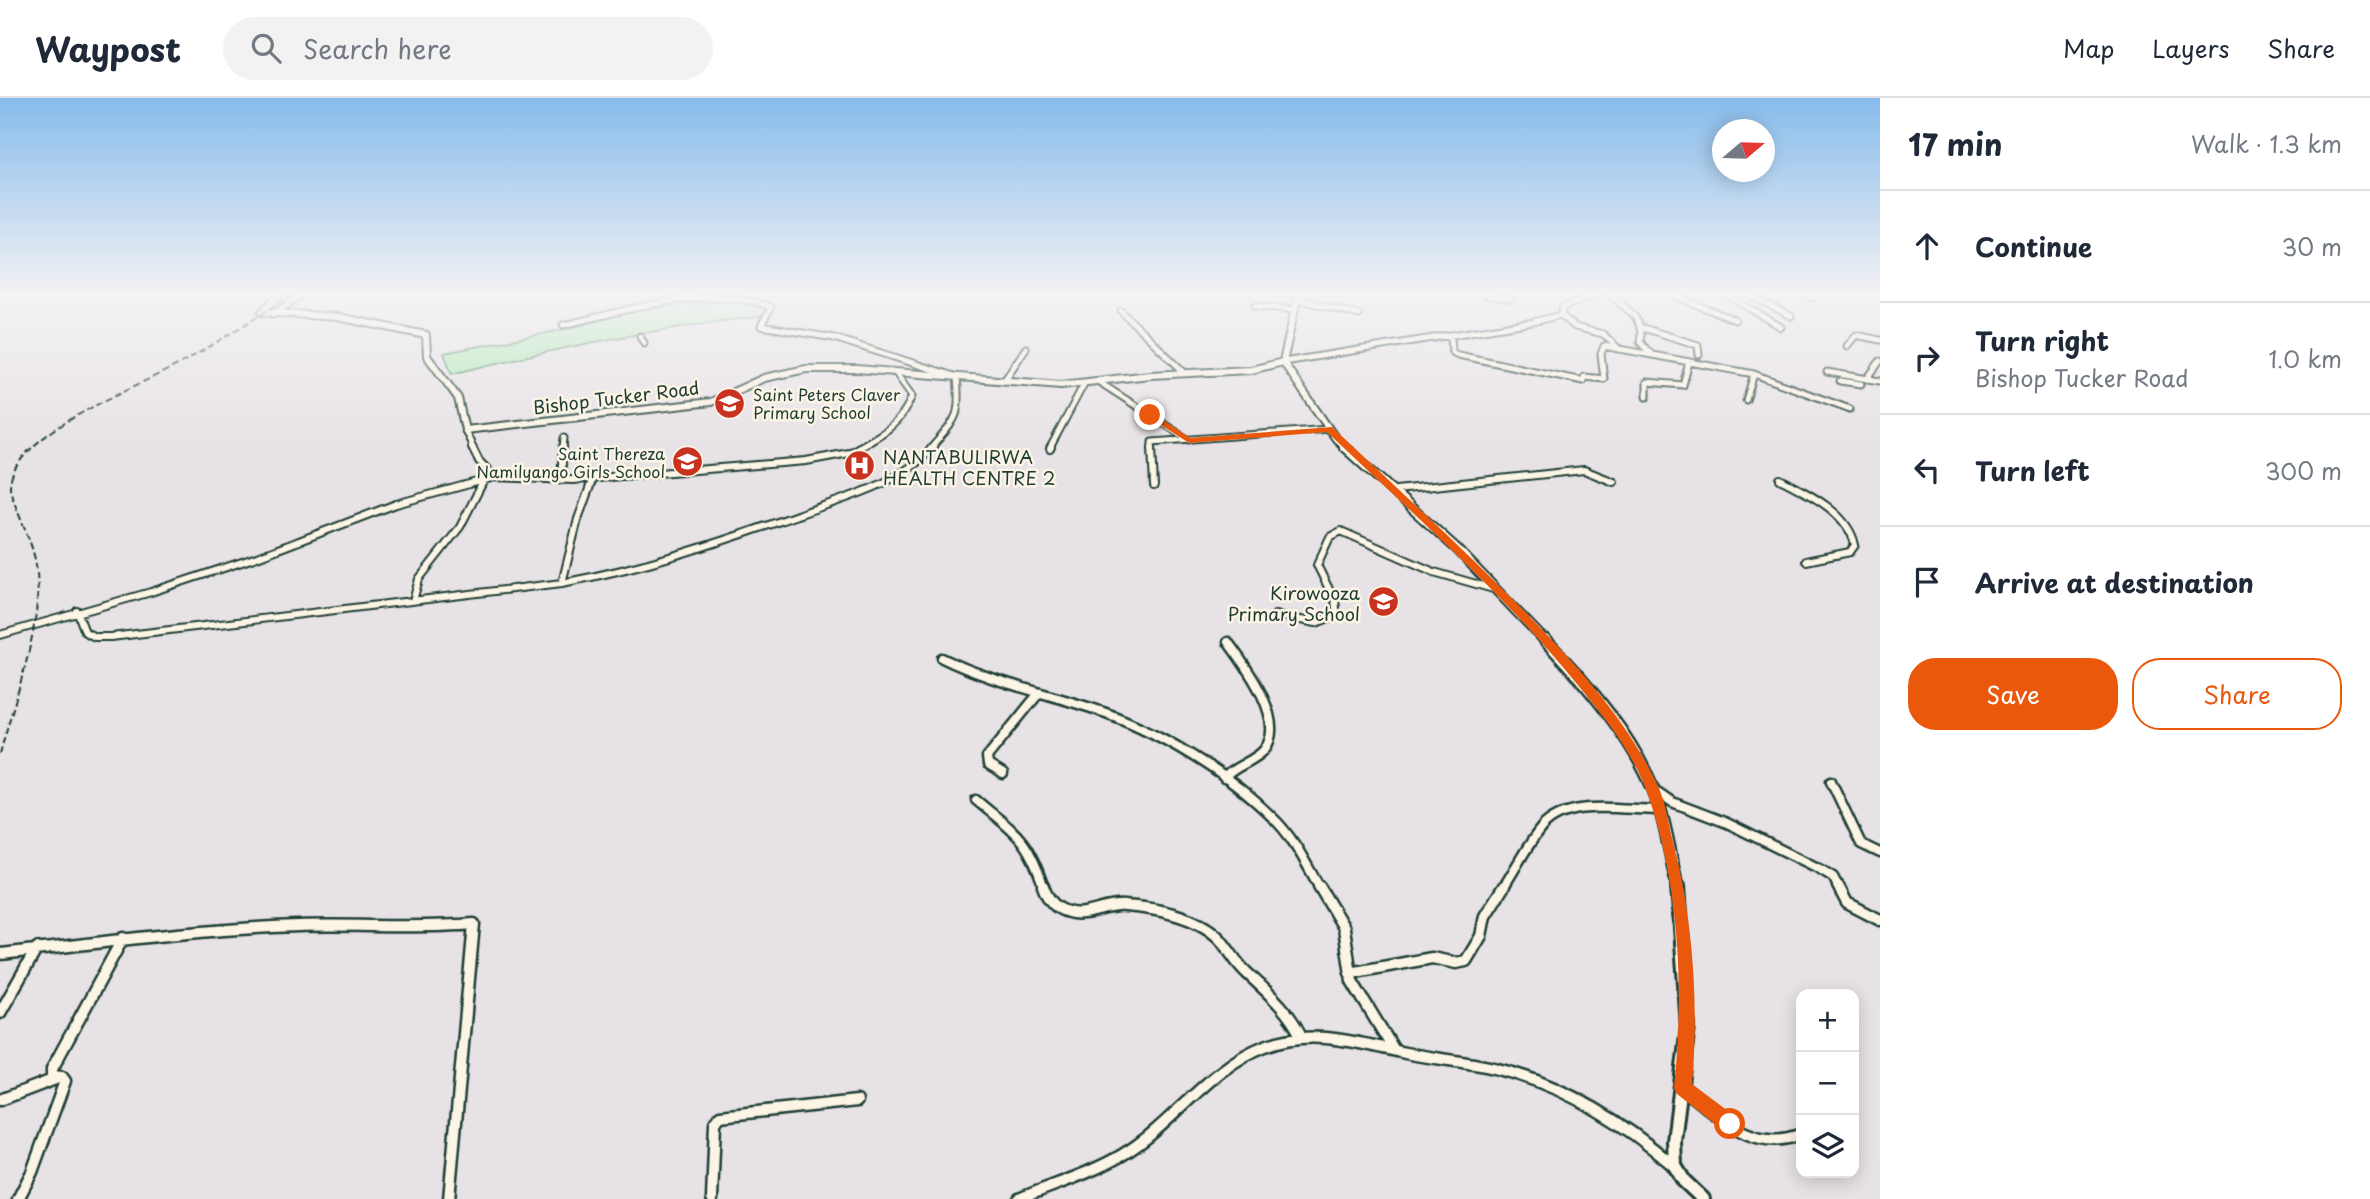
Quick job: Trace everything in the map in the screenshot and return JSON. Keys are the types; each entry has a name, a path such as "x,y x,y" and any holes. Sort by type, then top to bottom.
{"main road":[{"path":"427,346 427,356 458,398 465,430"},
{"path":"1287,346 1283,362 1329,429 1396,490 1559,654 1608,714 1636,755 1655,794 1679,892 1688,1027 1683,1088 1674,1141 1675,1166 1684,1181 1703,1199"},
{"name":"Bishop Tucker Road","path":"465,430 711,402 764,378 793,371 826,368 1084,384 1185,373 1251,370 1283,362"}],"street":[{"path":"77,611 85,632 111,637 562,583 606,575 731,539 875,487 923,458 956,419 960,408 957,377 860,346"},
{"path":"1160,346 1185,373"},
{"path":"1283,362 1373,346"},
{"path":"1453,346 1454,354 1583,381 1584,376 1604,379 1601,346"},
{"path":"1603,346 1754,374 1850,409"},
{"path":"1644,346 1653,356"},
{"path":"1698,346 1699,355"},
{"path":"1004,381 1026,348"},
{"path":"1867,379 1880,361"},
{"path":"1647,397 1647,382 1683,385 1689,362"},
{"path":"0,635 151,592 257,557 396,504 495,477 515,481 593,478 806,461 849,453 891,429 905,413 912,396 895,372"},
{"path":"1827,372 1880,381"},
{"path":"1746,400 1754,374"},
{"path":"1840,381 1861,384"},
{"path":"1098,382 1189,440"},
{"path":"1050,449 1084,384"},
{"path":"1154,486 1150,443 1329,429"},
{"path":"465,430 479,461 495,477"},
{"path":"561,480 564,438"},
{"path":"1396,490 1587,470 1614,482"},
{"path":"562,583 578,519 593,478"},
{"path":"1780,479 1836,515 1855,539 1850,552 1806,561"},
{"path":"413,601 414,586 422,571 462,525 475,490 487,480"},
{"path":"1275,615 1316,622 1337,615 1335,601 1317,565 1330,537 1341,531 1434,572 1498,590"},
{"path":"1224,778 1232,768 1265,749 1270,740 1268,710 1262,695 1254,678 1228,642"},
{"path":"942,658 974,674 1096,709 1143,728 1224,778 1273,817 1295,845 1344,928 1350,973 1363,1002 1394,1050"},
{"path":"1003,774 988,765 987,757 1039,693"},
{"path":"1831,781 1861,844 1880,853"},
{"path":"1659,793 1672,803 1727,823 1820,869 1833,877 1847,903 1880,920"},
{"path":"976,800 1028,847 1036,860 1045,896 1051,903 1067,913 1076,914 1113,905 1128,906 1207,927 1219,937 1243,970 1282,1004 1301,1036"},
{"path":"1350,973 1432,958 1456,963 1465,961 1481,936 1485,916 1542,827 1560,813 1576,809 1657,810"},
{"path":"0,954 123,938 299,926 423,928 474,924 449,1199"},
{"path":"62,1077 52,1076 52,1069 123,938"},
{"path":"0,1013 37,948"},
{"path":"1019,1199 1122,1155 1239,1059 1280,1038 1301,1036 1329,1037 1505,1070 1573,1097 1636,1132 1675,1166"},
{"path":"0,1100 62,1077"},
{"path":"18,1199 32,1172 65,1081 62,1077"},
{"path":"1683,1088 1750,1137 1780,1141 1796,1136"},
{"path":"712,1199 715,1123 720,1116 857,1101"}],"green space":[{"path":"478,346 574,346 452,374 444,353"}],"railway":[{"path":"0,754 27,660 38,587 34,555 10,489 15,469 30,449 53,431 109,398 209,346"}],"place":[{"name":"Saint Peters Claver Primary School","path":"730,403"},
{"name":"Saint Thereza Namilyango Girls School","path":"688,462"},
{"name":"NANTABULIRWA HEALTH CENTRE 2","path":"860,466"},
{"name":"Kirowooza Primary School","path":"1383,602"}],"route":[{"path":"1150,415 1189,440 1329,429 1344,447 1396,490 1490,582 1559,654 1602,706 1636,755 1655,794 1679,892 1688,1027 1683,1088 1730,1124"}]}
